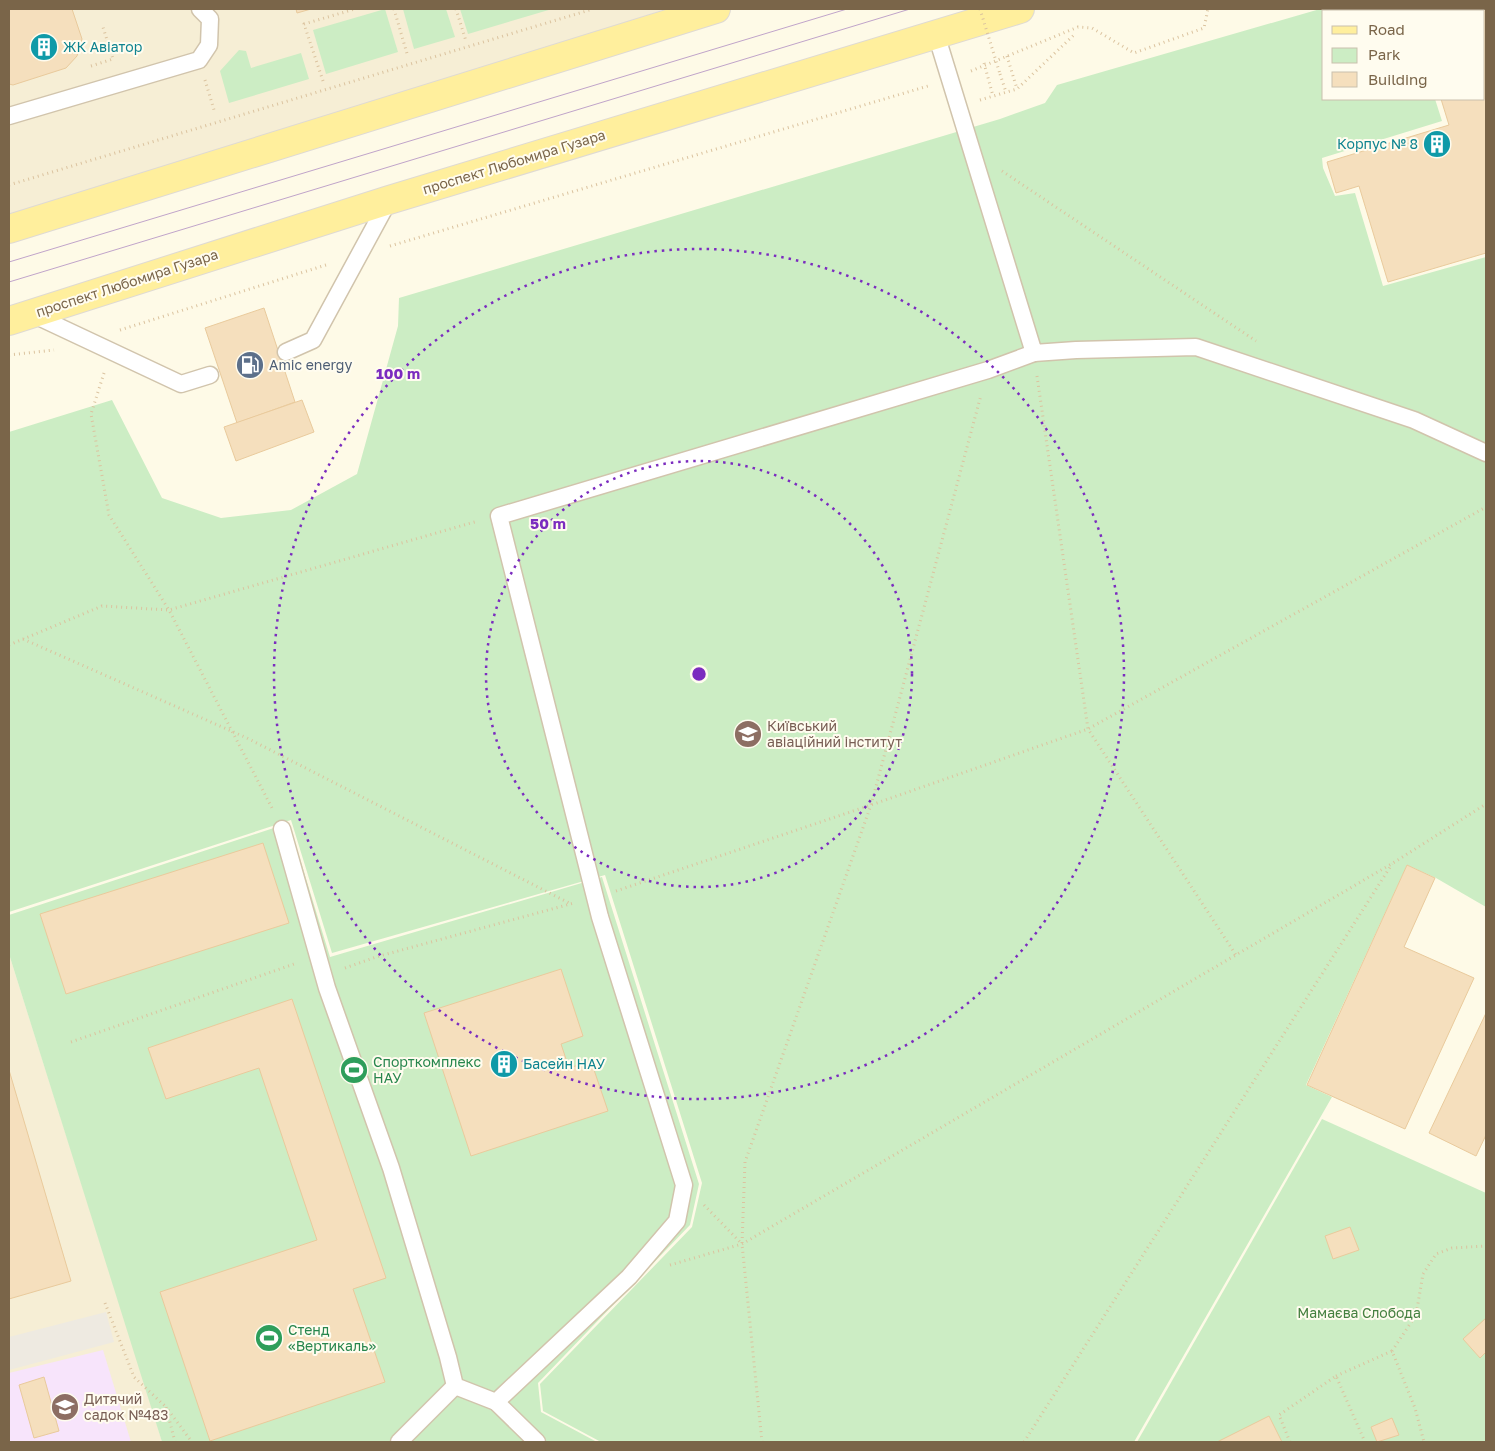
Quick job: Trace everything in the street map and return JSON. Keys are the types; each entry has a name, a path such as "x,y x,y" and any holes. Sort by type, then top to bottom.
{"main road":[{"path":"9,229 716,9"},
{"name":"проспект Любомира Гузара","path":"20,317 389,200 1020,9"}],"lane":[{"path":"9,116 198,60 209,45 210,19 200,9"},
{"path":"936,34 1034,354"},
{"path":"286,352 313,340 389,200"},
{"path":"20,317 86,341 181,384 210,375"},
{"path":"496,1402 629,1277 677,1221 684,1185 595,898 499,516 988,370 1034,354 1196,347 1414,420 1486,453"},
{"path":"282,828 324,974 390,1168 455,1386"},
{"path":"455,1386 496,1402 537,1442"},
{"path":"399,1442 455,1386"}],"path":[{"path":"323,80 304,24 355,9"},
{"path":"394,9 408,57"},
{"path":"456,9 466,41"},
{"path":"9,185 593,9"},
{"path":"980,9 1006,92"},
{"path":"9,355 57,350 360,254 949,80 1078,27 1092,28 1134,53 1204,28 1208,9"},
{"path":"84,68 113,59 102,24"},
{"path":"958,108 1017,89 1076,33"},
{"path":"1007,56 1017,89"},
{"path":"198,60 214,110"},
{"path":"984,63 993,96"},
{"path":"972,150 1265,347"},
{"path":"110,352 91,414 109,515 169,610 282,828"},
{"path":"1034,354 1088,728 1236,955"},
{"path":"762,1442 742,1244 745,1162 871,805 988,370"},
{"path":"71,1042 298,962 324,974 376,957 595,898 871,805 1088,728 1486,507"},
{"path":"9,645 102,606 169,610 499,516"},
{"path":"23,639 232,731 571,904"},
{"path":"629,1277 742,1244 1393,864 1486,804"},
{"path":"1024,1442 1393,864"},
{"path":"684,1185 742,1244"},
{"path":"1290,1442 1279,1415 1336,1376 1392,1352 1416,1315 1423,1274 1436,1254 1452,1248 1486,1246"},
{"path":"105,1303 134,1377 166,1406 192,1442"},
{"path":"1392,1352 1415,1408 1424,1442"},
{"path":"1336,1376 1366,1442"},
{"path":"166,1406 175,1442"}],"shaded area":[{"path":"9,9 666,9 9,221"},
{"path":"9,954 145,1385 162,1442 9,1442"},
{"path":"106,1312 114,1342 9,1370 9,1337"},
{"name":"Дитячий садок №483","path":"103,1350 131,1442 9,1442 9,1373"}],"green space":[{"path":"385,9 398,52 326,74 313,30"},
{"path":"403,9 446,9 455,37 414,49"},
{"path":"460,9 552,9 468,34"},
{"name":"Київський авіаційний інститут","path":"1320,9 1409,9 1322,10 1322,100 1435,100 1442,121 1322,158 1323,168 1335,196 1355,193 1383,286 1486,257 1486,907 1436,878 1407,865 1306,1085 1332,1097 1134,1442 601,1442 543,1411 540,1384 692,1227 702,1183 605,875 332,953 291,820 9,912 9,432 112,400 162,498 221,518 291,510 357,474 398,326 399,298 1000,119 1045,103 1057,85"},
{"path":"239,50 246,51 251,68 301,53 309,79 229,103 220,71"},
{"name":"Спорткомплекс НАУ","path":"289,823 330,957 602,877 699,1184 690,1225 538,1383 541,1412 597,1442 162,1442 9,954 9,915"},
{"name":"Мамаєва Слобода","path":"1322,1119 1486,1193 1486,1442 1137,1442"}],"building":[{"name":"ЖК Авіатор","path":"9,9 72,9 82,39 77,56 66,68 13,85 9,84"},
{"path":"296,9 311,9 297,13"},
{"name":"Корпус № 8","path":"1486,9 1486,253 1388,282 1359,186 1336,193 1327,162 1449,125 1441,100 1485,100 1485,10 1414,10"},
{"name":"Amic energy","path":"264,308 295,402 237,423 205,328"},
{"path":"302,400 314,432 236,461 224,427"},
{"path":"263,843 289,923 66,994 40,914"},
{"path":"1407,865 1435,878 1404,947 1474,978 1405,1129 1307,1085"},
{"name":"Басейн НАУ","path":"561,969 583,1036 561,1044 569,1068 591,1061 608,1111 471,1156 424,1013"},
{"path":"292,999 386,1278 353,1289 385,1382 210,1441 160,1292 317,1240 259,1068 166,1099 148,1048"},
{"path":"1486,1013 1486,1135 1476,1156 1429,1133"},
{"path":"9,1070 71,1281 9,1299"},
{"path":"1350,1227 1359,1250 1333,1259 1325,1236"},
{"path":"1486,1318 1486,1352 1480,1358 1463,1339"},
{"path":"44,1377 59,1431 34,1438 19,1385"},
{"path":"1269,1416 1282,1442 1217,1442"},
{"path":"1392,1418 1399,1435 1377,1442 1371,1427"}],"tram line":[{"path":"9,262 847,9"},
{"path":"9,282 910,9"}],"place":[{"name":"ЖК Авіатор","path":"44,47"},
{"name":"Корпус № 8","path":"1437,144"},
{"name":"Amic energy","path":"250,365"},
{"name":"Київський авіаційний інститут","path":"748,734"},
{"name":"Басейн НАУ","path":"504,1064"},
{"name":"Спорткомплекс НАУ","path":"354,1070"},
{"name":"Стенд «Вертикаль»","path":"269,1338"},
{"name":"Дитячий садок №483","path":"65,1407"}]}
